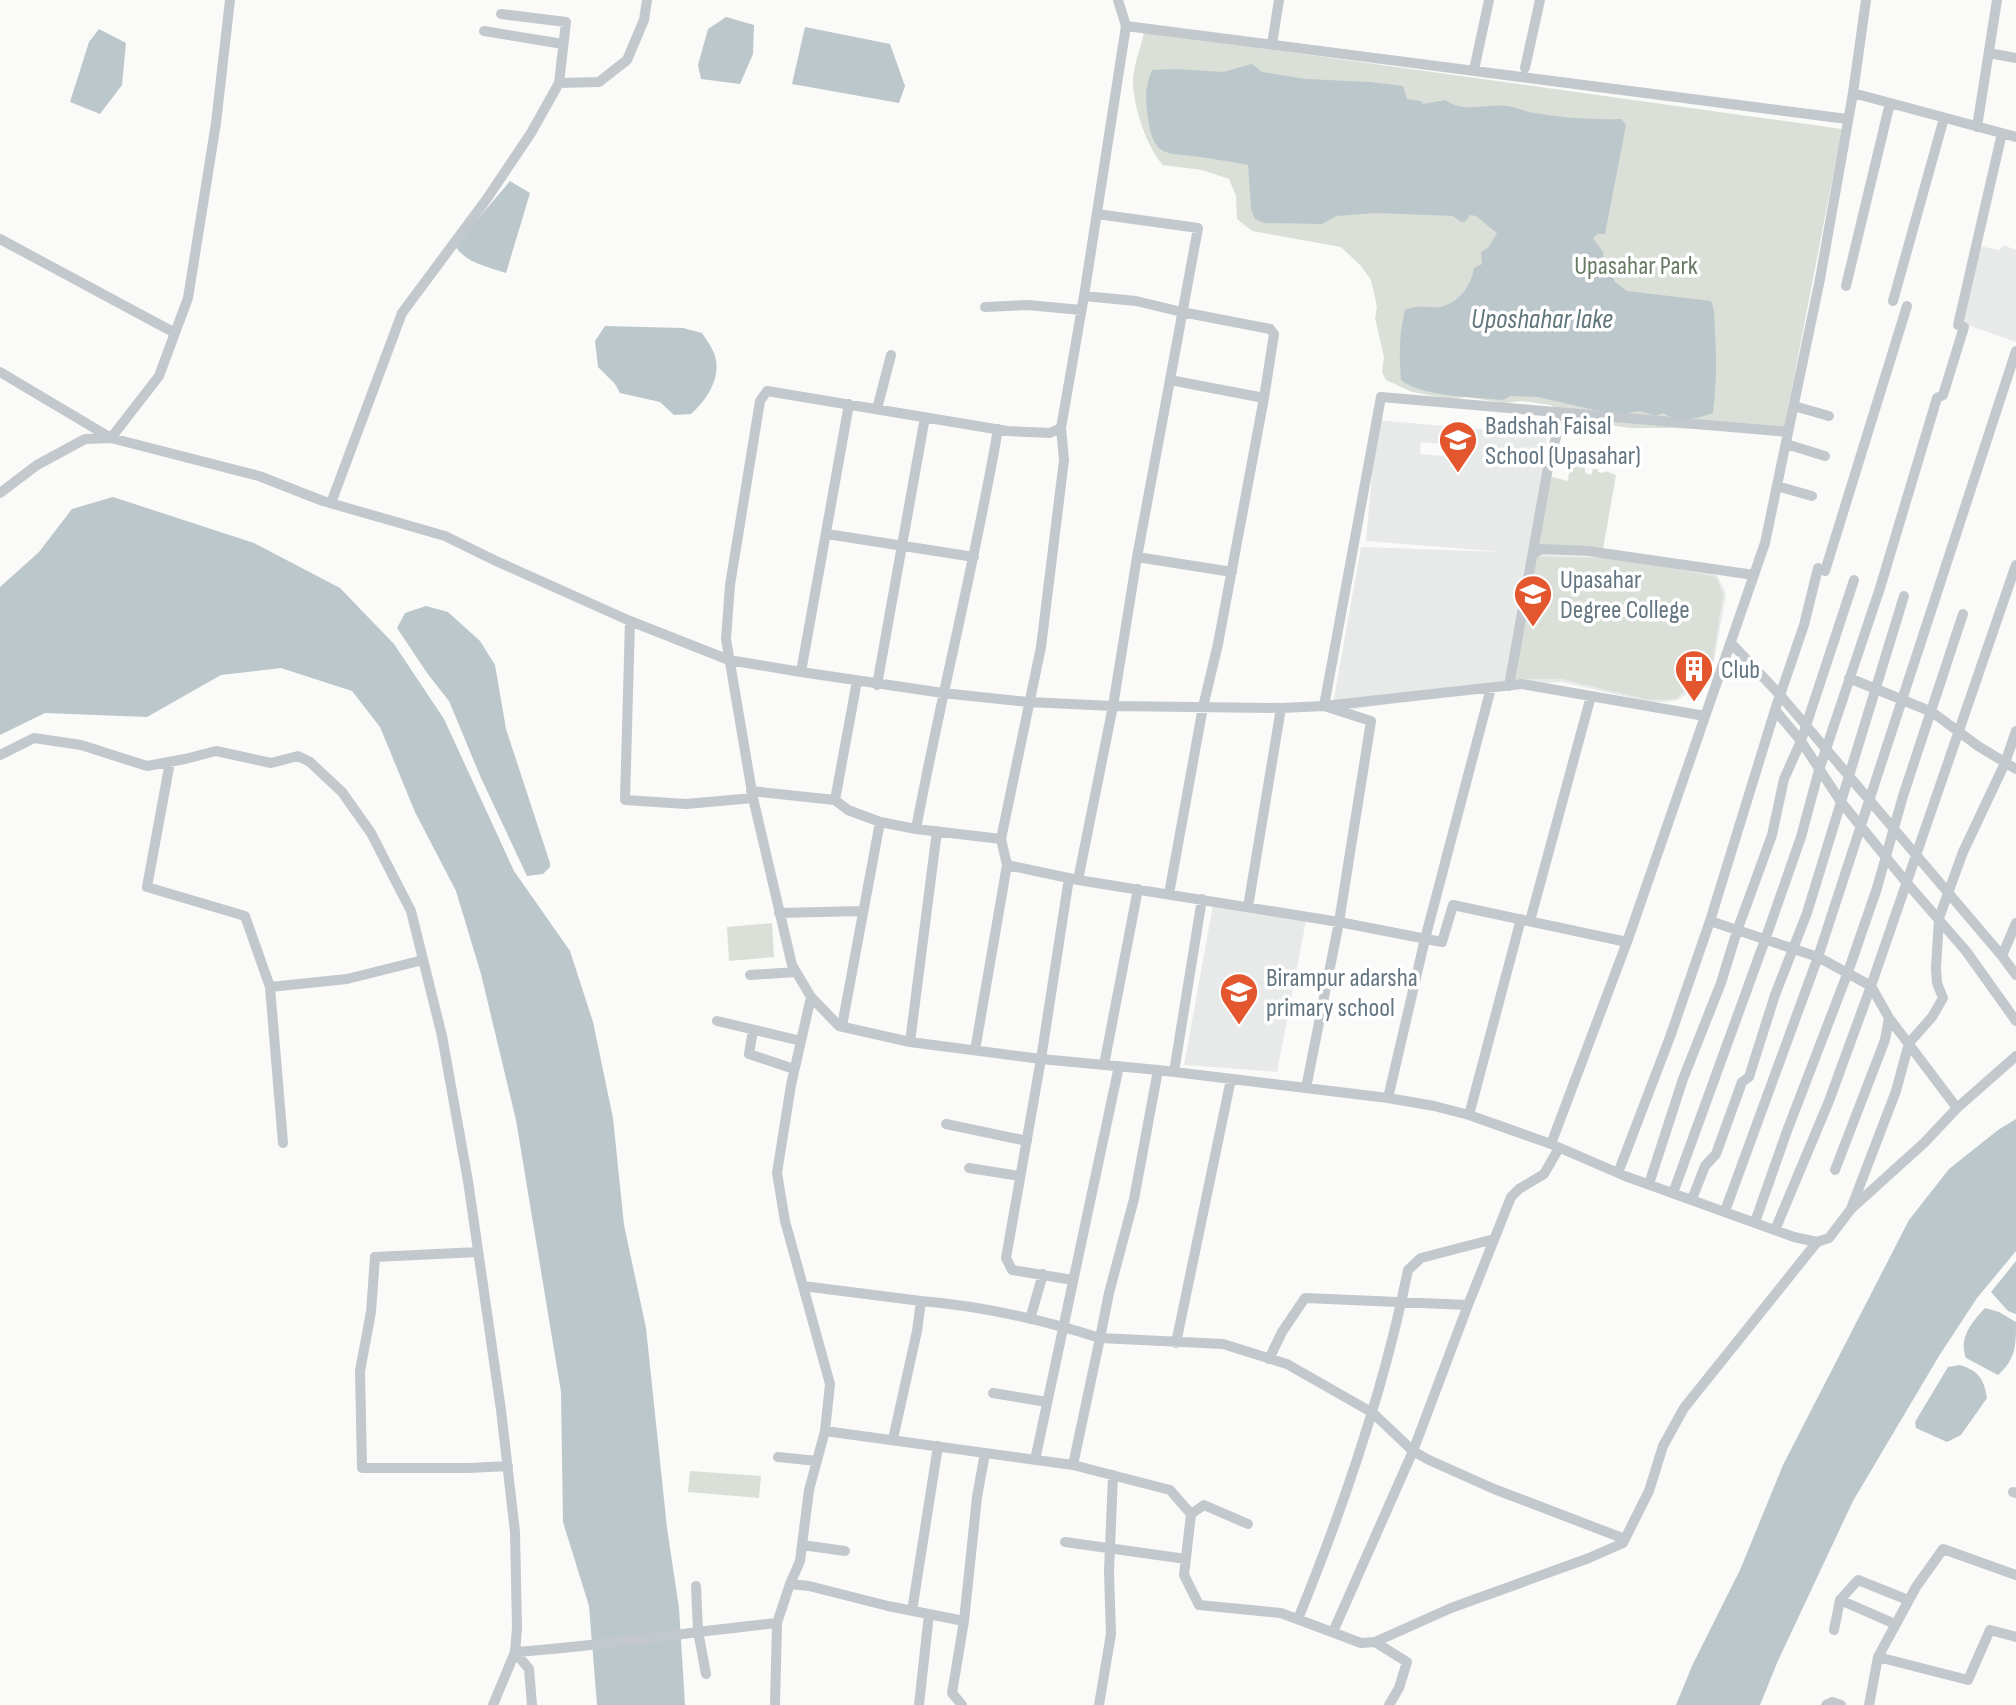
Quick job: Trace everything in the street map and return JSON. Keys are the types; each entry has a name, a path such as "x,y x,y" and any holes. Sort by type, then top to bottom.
{"street":[{"path":"111,438 159,376 188,298 216,123 230,0"},
{"path":"559,83 599,82 626,60 644,20 647,0"},
{"path":"975,1051 1007,865 1001,839 1041,648 1064,460 1061,428 1126,26 1121,2 1118,0"},
{"path":"1272,44 1279,0"},
{"path":"1474,70 1489,0"},
{"path":"1525,68 1540,0"},
{"path":"1333,1632 1413,1451 1511,1197 1544,1174 1765,543 1820,279 1853,93 1866,0"},
{"path":"1977,127 1997,0"},
{"path":"331,503 402,313 494,188 531,133 559,83 566,22 501,14"},
{"path":"1126,26 1847,119"},
{"path":"485,31 563,44"},
{"path":"1989,53 2016,58"},
{"path":"1853,93 2016,137"},
{"path":"1846,286 1890,103"},
{"path":"1893,301 1944,118"},
{"path":"1673,1193 1801,837 1819,770 1880,588 1937,398 1943,395 1961,326 2002,133"},
{"path":"1073,1280 1012,1270 1006,1258 1074,879 1113,706 1137,557 1198,228 1097,214"},
{"path":"0,239 175,333"},
{"path":"1084,296 1136,301 1272,331 1274,334 1232,572 1203,707 1169,894"},
{"path":"985,307 1028,305 1080,310"},
{"path":"1618,1173 1670,1037 1710,921 1775,710 1907,306"},
{"path":"1725,1211 1818,957 2016,351"},
{"path":"877,409 891,355"},
{"path":"0,372 111,438 260,476 331,503 444,536 630,621 729,660 877,684 1028,702 1281,708 1324,706 1522,684 1705,716"},
{"path":"1170,380 1264,398"},
{"path":"1061,428 1050,433 998,429 767,391 760,401 730,585 726,639 752,794 779,913 792,965 811,997 842,1026 910,1042 1388,1098 1469,1115 1755,1223 1817,1242"},
{"path":"1324,706 1381,397 1788,432"},
{"path":"801,672 849,404"},
{"path":"1794,406 1829,416"},
{"path":"1509,686 1547,473 1562,412"},
{"path":"877,684 925,417"},
{"path":"916,829 974,557 998,429"},
{"path":"0,493 37,465 85,439 111,438"},
{"path":"1786,444 1825,456"},
{"path":"1777,486 1812,496"},
{"path":"827,534 974,557"},
{"path":"1533,554 1542,549 1588,551 1754,575"},
{"path":"1137,557 1232,572"},
{"path":"1775,1230 1829,1101 1871,986 2016,565"},
{"path":"1649,1184 1683,1079 1721,983 1772,835 1784,779 1801,741 1854,580"},
{"path":"1692,1199 1705,1166 1716,1154 1742,1082 1749,1076 1807,914 1904,596"},
{"path":"1755,1223 1848,972 1963,614"},
{"path":"630,621 625,800 686,804 752,794 835,800 848,810 880,822 1001,839"},
{"path":"1731,643 1780,695 1894,827 2016,975"},
{"path":"1849,678 1932,712 1958,729 1978,747 2016,769"},
{"path":"835,800 857,681"},
{"path":"1388,1098 1425,939 1491,688"},
{"path":"1469,1115 1591,696"},
{"path":"1307,1088 1339,922 1371,721 1324,706"},
{"path":"1248,907 1281,708"},
{"path":"1775,710 1801,741 1841,802 1966,951 2016,1021"},
{"path":"1851,1209 1896,1091 1909,1043 1932,1017 1943,998 1937,983 1936,968 1939,918 1950,894 1963,852 2005,763 2016,730"},
{"path":"0,755 34,738 81,745 147,766 216,751 271,763 298,756 310,762 342,792 371,833 411,911 442,1036 468,1181 508,1466 515,1532 517,1628 515,1652 493,1705"},
{"path":"170,762 147,887 245,916 270,987 283,1143"},
{"path":"842,1026 880,822"},
{"path":"910,1042 937,831"},
{"path":"1007,865 1074,879 1339,922 1442,942 1453,905 1627,942"},
{"path":"1104,1065 1138,889"},
{"path":"1174,1072 1202,899"},
{"path":"779,913 862,911"},
{"path":"1710,921 1818,957 1871,986 1889,1018 1957,1108"},
{"path":"2002,956 2016,923"},
{"path":"270,987 347,979 423,960"},
{"path":"750,975 796,972"},
{"path":"775,1705 777,1623 800,1560 809,1490 825,1431 830,1384 785,1221 777,1173 794,1069 811,997"},
{"path":"1835,1170 1885,1040 1889,1018"},
{"path":"717,1021 801,1041"},
{"path":"749,1054 753,1030"},
{"path":"737,1059 749,1054 794,1069"},
{"path":"825,1431 1073,1465 1170,1490 1191,1514 1184,1576 1199,1605 1281,1613 1361,1643 1375,1642 1451,1608 1590,1558 1623,1543 1649,1491 1663,1446 1710,1373 1817,1242 1829,1238 1851,1209 2016,1056"},
{"path":"1035,1460 1119,1066"},
{"path":"1073,1465 1109,1293 1134,1199 1158,1070"},
{"path":"1176,1343 1231,1079"},
{"path":"946,1125 1027,1141"},
{"path":"970,1168 1020,1176"},
{"path":"1298,1619 1332,1536 1373,1413 1402,1304 1408,1270 1421,1258 1494,1239"},
{"path":"478,1252 375,1257 372,1312 360,1371 362,1468 508,1466"},
{"path":"1030,1319 1043,1274"},
{"path":"803,1286 946,1303 1030,1319 1100,1338 1223,1345 1287,1364 1373,1413 1413,1451 1494,1489 1625,1538"},
{"path":"1269,1359 1282,1332 1305,1298 1468,1305"},
{"path":"892,1439 917,1331 921,1301"},
{"path":"993,1393 1047,1402"},
{"path":"912,1611 938,1446"},
{"path":"962,1705 952,1693 985,1453"},
{"path":"778,1457 817,1461"},
{"path":"1099,1705 1111,1634 1113,1475"},
{"path":"1191,1514 1204,1505 1248,1524"},
{"path":"1065,1542 1186,1559"},
{"path":"802,1545 845,1551"},
{"path":"1869,1705 1878,1657 1908,1600 1943,1549 2016,1575"},
{"path":"1834,1630 1840,1600 1858,1580 1908,1600"},
{"path":"790,1584 964,1621"},
{"path":"696,1586 698,1631 706,1674"},
{"path":"1840,1600 1895,1624"},
{"path":"919,1705 929,1614"},
{"path":"515,1652 580,1647 777,1623"},
{"path":"1878,1657 1968,1680 1990,1630 2016,1637"},
{"path":"1375,1642 1407,1662 1399,1688 1389,1705"},
{"path":"515,1652 529,1669 531,1705"},
{"path":"1826,1705 1832,1702 1841,1705"}],"shaded area":[{"path":"2003,245 2016,250 2016,342 1959,322 1978,246 2000,250"},
{"name":"Upasahar Degree College","path":"1377,420 1547,435 1537,554 1680,562 1717,575 1726,594 1714,661 1697,687 1678,700 1654,703 1562,682 1506,685 1343,711 1333,704 1361,547 1505,552 1366,541","holes":["1421,442 1454,445 1453,457 1420,454"]},
{"name":"Birampur adarsha primary school","path":"1213,905 1306,921 1277,1072 1184,1065"}],"green space":[{"name":"Upasahar Park","path":"1144,32 1842,129 1783,434 1630,428 1588,422 1550,405 1522,401 1504,403 1467,397 1451,399 1412,392 1386,380 1382,372 1384,357 1375,318 1377,307 1371,280 1361,266 1341,247 1252,231 1237,219 1236,196 1229,179 1202,170 1163,165 1157,158 1135,103 1134,70"},
{"path":"1570,464 1585,466 1585,473 1591,475 1593,469 1598,469 1598,472 1605,471 1616,475 1603,549 1538,546 1548,476 1568,481"},
{"path":"1535,557 1621,558 1716,577 1723,594 1713,659 1700,678 1675,699 1649,700 1562,679 1515,679"},
{"path":"772,923 774,957 729,961 727,927"},
{"path":"690,1471 761,1476 759,1498 688,1492"}],"water":[{"path":"726,17 754,25 753,54 740,84 701,79 698,65 708,29"},
{"path":"805,27 890,44 905,86 899,103 792,84"},
{"path":"99,29 126,43 122,85 100,114 70,102 89,42"},
{"name":"Uposhahar lake","path":"1252,64 1262,72 1306,79 1403,86 1407,99 1421,101 1423,104 1445,100 1467,107 1500,105 1556,116 1621,119 1626,125 1605,234 1598,234 1593,238 1603,252 1604,268 1611,273 1615,282 1627,291 1711,301 1716,354 1713,413 1694,419 1682,419 1663,413 1656,416 1640,411 1623,414 1603,412 1538,397 1510,396 1503,400 1435,393 1410,386 1401,380 1400,345 1405,310 1444,306 1460,296 1468,286 1474,268 1482,264 1481,252 1488,248 1497,233 1476,216 1470,215 1466,221 1461,222 1453,216 1376,213 1336,216 1322,224 1264,223 1255,219 1251,209 1248,165 1164,151 1154,141 1146,100 1152,70 1223,72"},
{"path":"510,181 530,193 506,273 465,257 455,246"},
{"path":"605,326 683,328 702,333 714,353 716,362 715,379 703,402 691,414 674,415 660,402 620,393 598,367 595,341"},
{"path":"113,497 254,543 340,588 394,644 444,719 514,871 570,951 593,1022 613,1118 624,1225 646,1328 667,1528 679,1608 685,1705 597,1705 589,1606 563,1522 561,1392 516,1120 481,974 456,891 415,812 380,727 352,691 281,668 221,675 147,717 45,713 0,735 0,587 39,552 72,509"},
{"path":"426,606 448,612 480,641 495,665 506,729 550,863 550,867 543,874 527,876 481,778 449,701 397,628 405,613"},
{"path":"2016,1119 2016,1251 1977,1298 1939,1356 1853,1501 1760,1705 1676,1705 1692,1666 1740,1570 1783,1465 1909,1220 1949,1169"},
{"path":"2016,1261 2016,1314 2008,1311 1991,1292"},
{"path":"1985,1308 1999,1312 2016,1322 2014,1351 1998,1375 1966,1358 1964,1351 1965,1337"},
{"path":"1960,1365 1980,1377 1987,1398 1961,1435 1947,1442 1916,1428 1915,1422 1948,1367"}],"place":[{"name":"Badshah Faisal School (Upasahar)","path":"1458,474"},
{"name":"Upasahar Degree College","path":"1533,628"},
{"name":"Club","path":"1694,703"},
{"name":"Birampur adarsha primary school","path":"1239,1026"}]}
